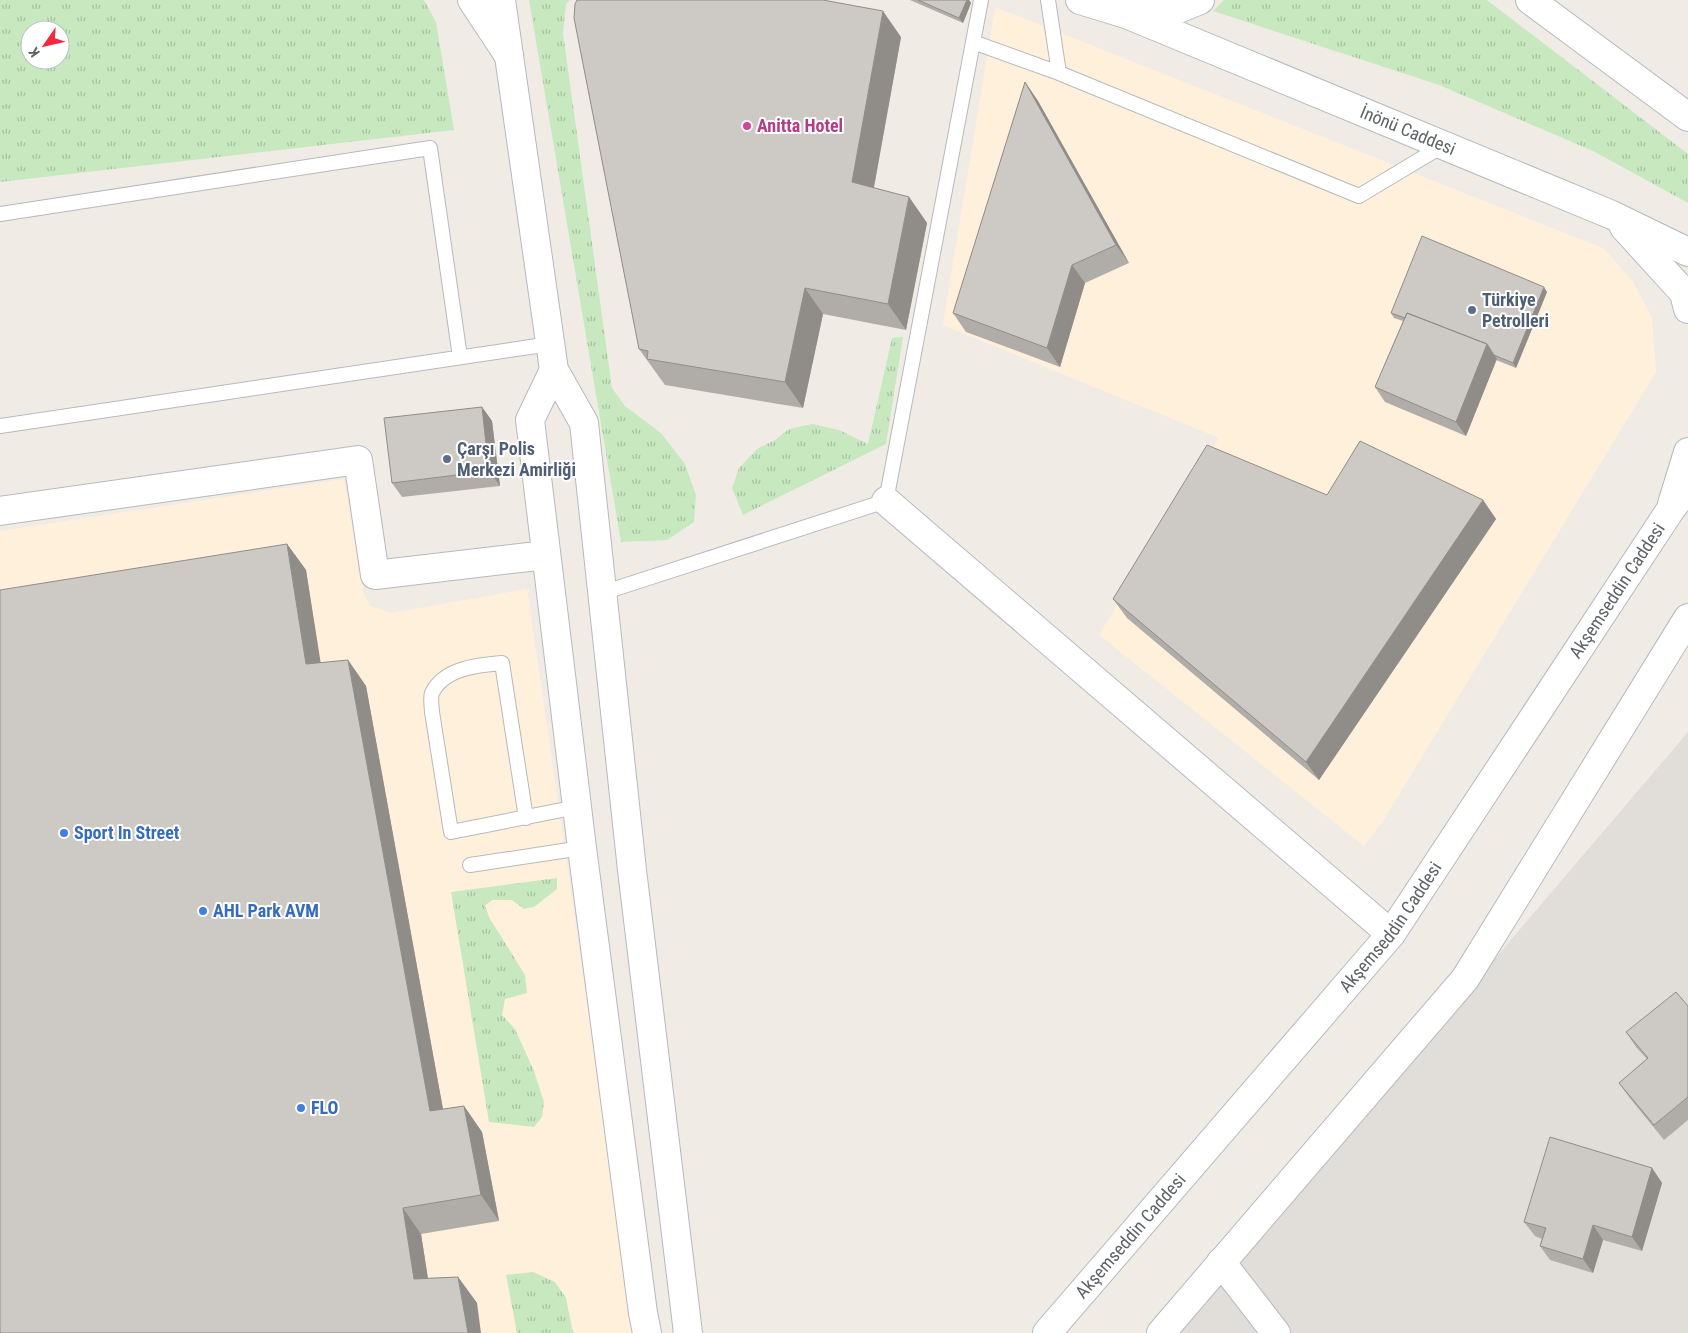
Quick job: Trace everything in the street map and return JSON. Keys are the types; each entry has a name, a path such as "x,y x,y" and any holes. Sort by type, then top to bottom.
{"street":[{"path":"472,0 509,56"},
{"path":"500,0 554,370 584,423 633,880 688,1333"},
{"path":"1080,0 1126,14 1171,12 1200,0"},
{"path":"1530,0 1688,117"},
{"name":"İnönü Caddesi","path":"1126,14 1612,215 1688,252"},
{"path":"1612,215 1684,294 1688,309"},
{"path":"554,370 530,420 582,848 647,1333"},
{"path":"1671,509 1688,452"},
{"path":"0,511 358,460 375,575 546,555"},
{"name":"Akşemseddin Caddesi","path":"1047,1333 1391,934 1671,509 1688,487"},
{"path":"886,501 1391,934"},
{"path":"1161,1333 1464,979 1688,618"},
{"path":"1221,1262 1276,1333"}],"lane":[{"path":"602,593 886,501 981,0"},
{"path":"1048,0 1059,73"},
{"path":"973,42 1059,73 1359,196 1444,145"},
{"path":"0,214 430,148 460,357"},
{"path":"0,426 550,344"},
{"path":"526,818 502,663 482,664 460,670 444,678 432,694 432,712 451,832 526,818 577,807"},
{"path":"470,865 582,848"}],"shaded area":[{"path":"995,7 1603,248 1632,280 1652,317 1656,372 1383,821 1364,846 1099,635 1219,438 943,325"},
{"name":"AHL Park AVM","path":"344,479 363,592 370,606 391,613 527,589 635,1333 0,1333 0,531"},
{"path":"1688,732 1688,1333 1176,1333"}],"green space":[{"path":"0,0 424,0 436,22 454,130 0,182"},
{"path":"529,0 570,0 566,4 563,33 612,388 625,406 661,433 685,464 696,495 694,522 667,540 621,542"},
{"path":"1224,0 1487,0 1688,154 1688,203 1593,151 1439,85 1213,11"},
{"path":"903,337 886,444 743,515 732,488 739,468 757,449 775,440 789,429 812,424 839,430 868,444 892,338"},
{"path":"557,878 557,889 534,907 524,909 512,900 493,900 485,905 489,917 525,975 527,993 505,999 502,1015 515,1029 534,1071 544,1102 542,1117 534,1127 489,1122 451,892"},
{"path":"533,1272 555,1282 566,1298 573,1333 517,1333 506,1275"}],"building":[{"name":"Anitta Hotel","path":"577,0 823,0 883,11 852,182 909,197 888,304 805,288 785,382 647,359 648,351 639,349 574,18"},
{"path":"918,0 967,0 959,18"},
{"path":"1025,82 1116,245 1072,265 1047,348 953,313"},
{"path":"1422,236 1544,287 1513,363 1494,355 1487,344 1407,313 1405,318 1391,313"},
{"path":"1407,313 1487,344 1456,422 1375,387"},
{"name":"Çarşı Polis Merkezi Amirliği","path":"482,407 489,471 392,483 384,418"},
{"path":"1360,441 1483,500 1306,762 1113,599 1207,445 1327,495"},
{"name":"AHL Park AVM","path":"287,544 306,664 348,660 430,1111 464,1106 481,1195 403,1208 414,1279 458,1277 468,1333 0,1333 0,590"},
{"path":"1676,992 1688,1006 1688,1097 1654,1125 1619,1083 1648,1058 1626,1032"},
{"path":"1550,1137 1652,1168 1632,1237 1593,1225 1583,1259 1540,1246 1546,1228 1524,1222"}],"place":[{"name":"Anitta Hotel","path":"747,126"},
{"name":"Türkiye Petrolleri","path":"1472,310"},
{"name":"Çarşı Polis Merkezi Amirliği","path":"447,459"},
{"name":"Sport In Street","path":"64,833"},
{"name":"AHL Park AVM","path":"203,911"},
{"name":"FLO","path":"301,1108"}]}
